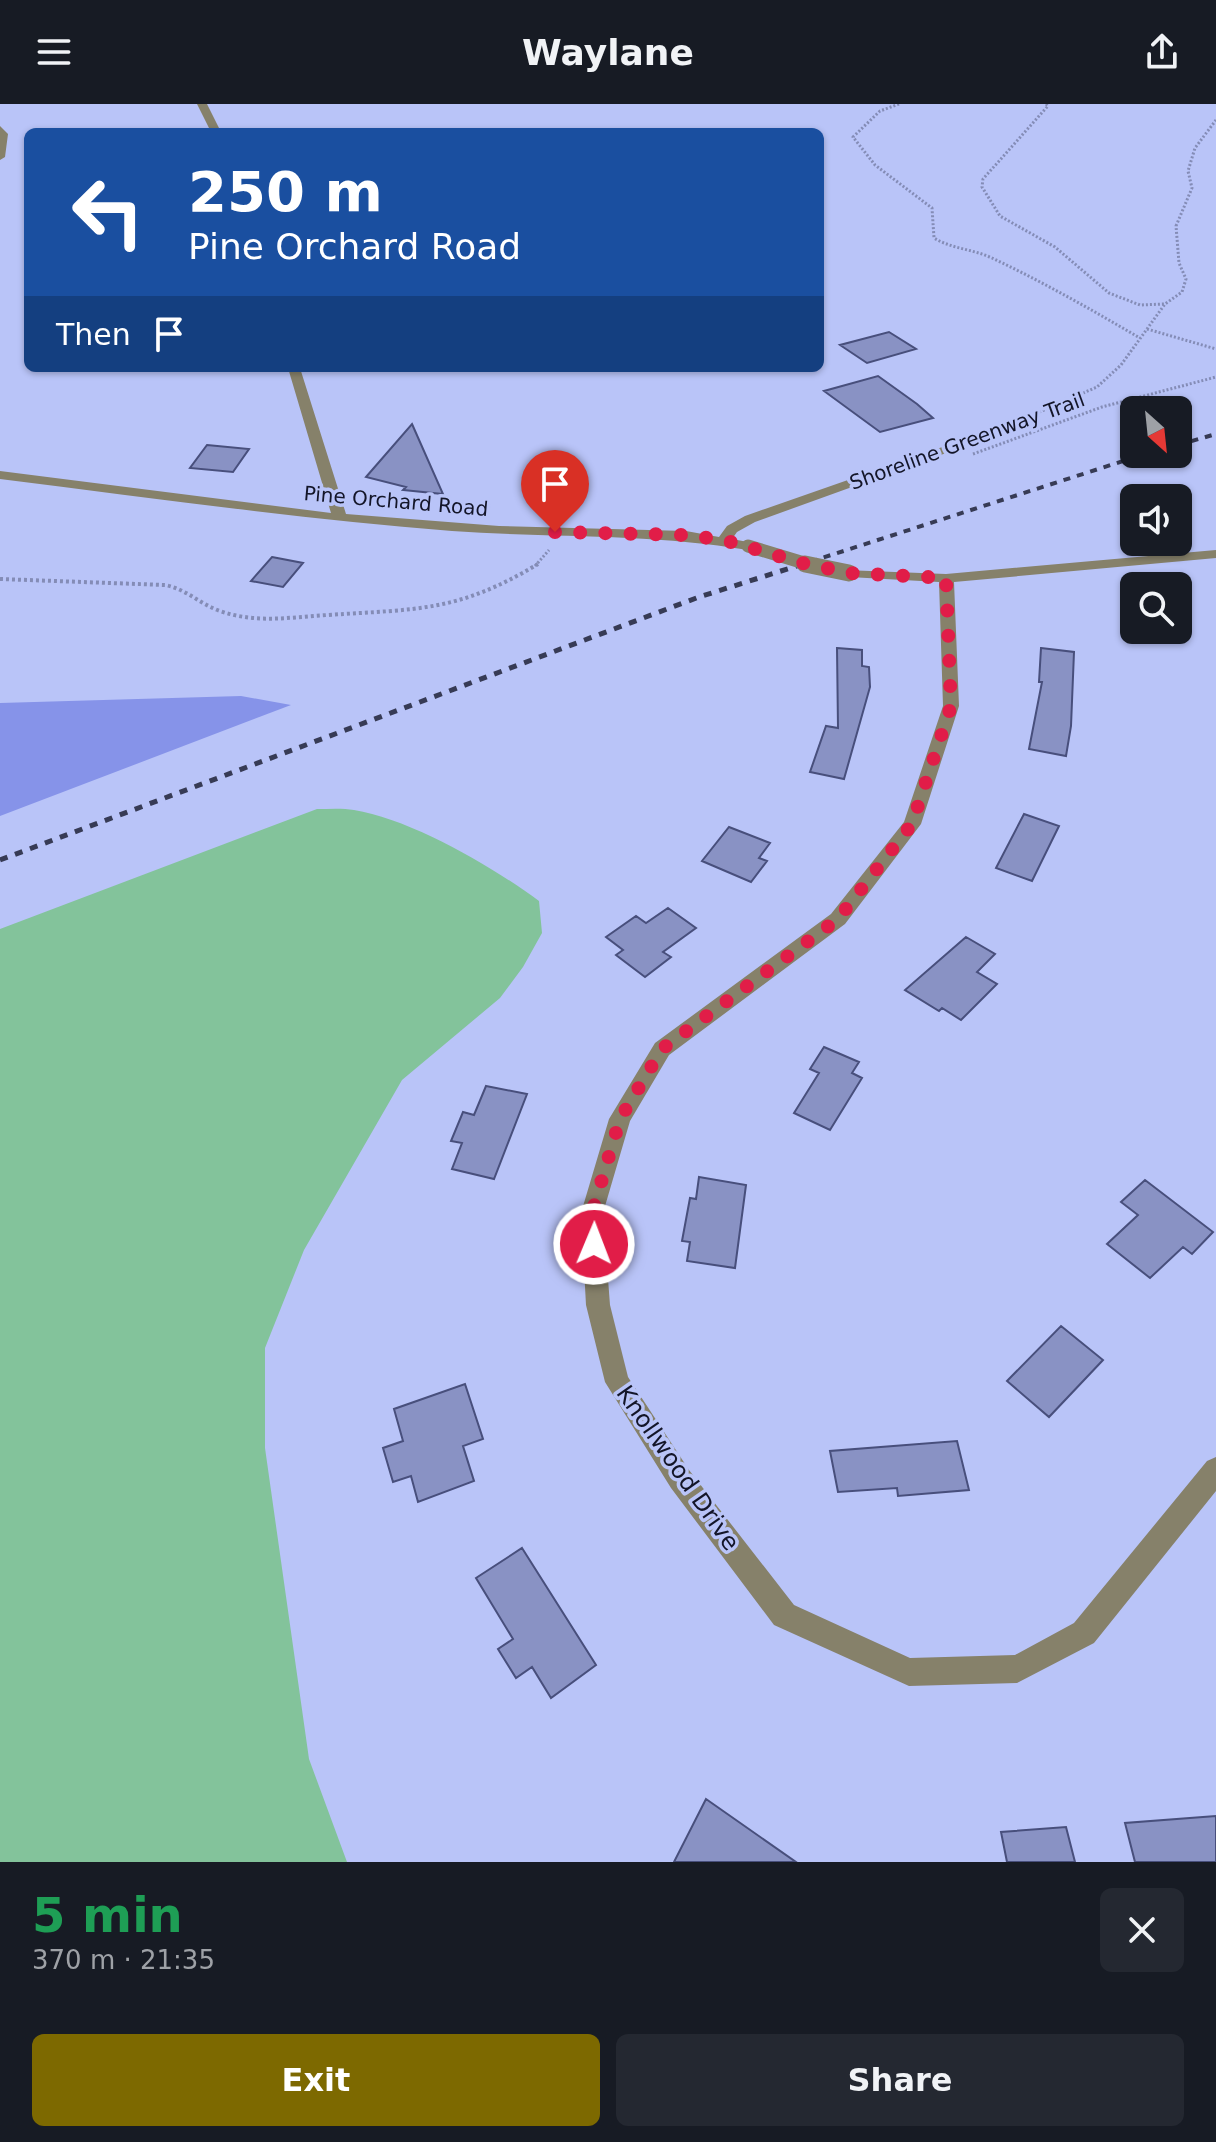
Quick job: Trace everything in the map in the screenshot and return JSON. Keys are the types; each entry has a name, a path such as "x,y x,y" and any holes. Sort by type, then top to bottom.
{"street":[{"path":"202,104 214,128"},
{"path":"0,129 3,134 0,157"},
{"path":"295,372 340,518"},
{"path":"724,540 732,529 750,519 957,453"},
{"name":"Pine Orchard Road","path":"0,475 340,518 724,540 849,573 946,578 1216,554"},
{"name":"Knollwood Drive","path":"946,578 951,706 912,824 838,919 662,1049 620,1119 592,1213 598,1305 617,1382 680,1479 784,1615 909,1672 1017,1669 1084,1633 1216,1470"}],"path":[{"path":"899,104 880,111 853,137 875,165 932,208 934,238 988,256 1065,294 1140,338"},
{"path":"1046,104 983,179 982,187 1000,216 1055,247 1109,293 1140,305 1165,304"},
{"path":"957,453 1003,429 998,424 1002,422 1020,422 1092,391 1116,371 1165,304 1182,292 1186,279 1179,263 1176,226 1192,188 1188,171 1195,148 1216,120"},
{"path":"1147,329 1216,349"},
{"name":"Shoreline Greenway Trail","path":"957,453 1102,407 1216,377"},
{"path":"0,579 165,585 180,588 219,611 286,622 325,615 400,612 448,605 482,595 538,564 552,547 555,532"}],"green space":[{"path":"317,809 350,809 376,815 451,846 539,901 542,933 523,967 500,998 402,1080 304,1250 265,1348 265,1448 309,1759 347,1862 0,1862 0,929"}],"water":[{"path":"241,696 291,705 0,816 0,703"}],"building":[{"path":"889,332 916,349 867,363 840,345"},
{"path":"878,376 933,418 880,432 824,391"},
{"path":"412,424 443,494 403,490 406,487 366,477"},
{"path":"207,445 249,449 233,472 190,468"},
{"path":"272,557 303,563 283,587 251,581"},
{"path":"837,648 862,650 862,666 869,667 870,687 844,779 810,772 826,726 838,728"},
{"path":"1041,648 1074,652 1071,726 1066,756 1029,749 1042,682 1039,682"},
{"path":"1024,814 1059,826 1032,881 996,868"},
{"path":"729,827 770,843 759,858 767,861 751,882 702,861"},
{"path":"668,908 696,928 663,952 671,957 645,977 616,955 623,950 606,937 636,916 646,923"},
{"path":"966,937 995,954 977,972 997,984 961,1020 942,1008 939,1011 905,990"},
{"path":"824,1047 859,1062 852,1073 862,1078 830,1130 794,1113 819,1073 810,1069"},
{"path":"486,1086 527,1094 494,1179 452,1169 462,1143 451,1141 463,1112 474,1115"},
{"path":"699,1177 746,1185 735,1268 687,1261 690,1242 682,1241 690,1198 696,1199"},
{"path":"1145,1180 1213,1232 1192,1254 1183,1247 1150,1278 1107,1244 1138,1215 1121,1202"},
{"path":"1061,1326 1103,1360 1049,1417 1007,1381"},
{"path":"465,1384 483,1439 463,1446 474,1481 418,1502 411,1476 393,1482 383,1448 403,1441 394,1409"},
{"path":"957,1441 969,1490 898,1496 897,1488 838,1492 830,1451"},
{"path":"522,1548 596,1665 551,1698 532,1667 516,1678 498,1649 513,1639 476,1578"},
{"path":"706,1799 796,1862 674,1862"},
{"path":"1216,1816 1216,1862 1135,1862 1125,1823"},
{"path":"1066,1827 1075,1862 1007,1862 1001,1832"}],"railway":[{"path":"1192,441 1216,434"},
{"path":"797,566 1120,462"},
{"path":"0,860 699,597 803,564"}],"route":[{"path":"555,532 686,535 724,540 849,573 946,578 951,706 912,824 838,919 662,1049 620,1119 592,1213 594,1244"}]}
